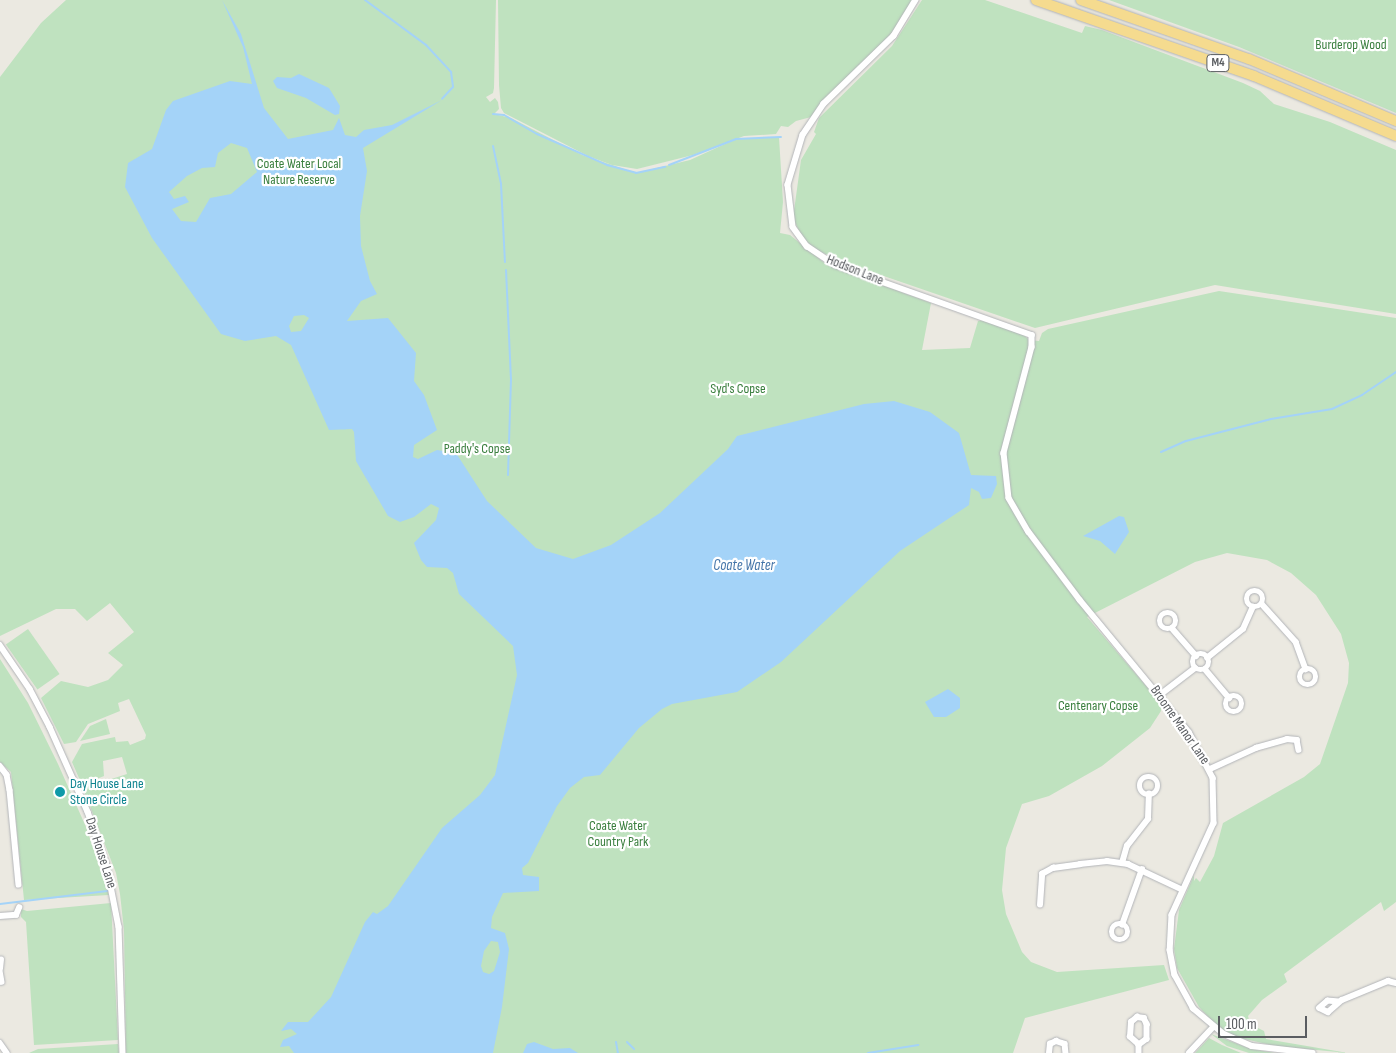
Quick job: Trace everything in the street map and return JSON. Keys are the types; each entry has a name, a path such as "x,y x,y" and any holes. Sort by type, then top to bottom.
{"highway":[{"name":"M4","path":"1036,0 1236,70 1396,136"},
{"name":"M4","path":"1081,0 1249,59 1396,121"}],"street":[{"name":"Hodson Lane","path":"916,0 894,36 824,104 808,126 798,146 790,175 790,220 801,241 828,261 1021,330 1032,335 1032,347"},
{"name":"Broome Manor Lane","path":"1032,347 1006,441 1004,466 1009,498 1029,532 1068,584 1160,695 1198,746 1210,769 1216,796 1214,823 1181,889 1170,926 1172,962 1187,998 1213,1027 1252,1046 1313,1053"},
{"path":"1253,607 1247,600 1252,592 1262,596 1262,604 1296,642 1306,669"},
{"path":"1205,669 1207,658 1243,629 1253,607 1262,604"},
{"path":"1172,628 1196,656 1207,658"},
{"name":"Day House Lane","path":"0,646 30,689 50,727 88,812 107,866 119,927 123,1053"},
{"path":"1160,695 1194,668 1196,656"},
{"path":"1194,668 1205,669 1229,698"},
{"path":"1210,769 1256,748 1286,740 1297,740 1299,750"},
{"path":"0,766 7,775 10,790 19,882 12,880"},
{"path":"1122,863 1127,846 1148,819 1150,794"},
{"path":"1040,905 1041,877 1049,869 1107,861 1142,869 1181,889"},
{"path":"1122,925 1142,869"},
{"path":"1039,897 1047,896"},
{"path":"0,916 17,916 19,908"},
{"path":"1,960 2,982"},
{"path":"1339,1002 1388,981 1396,983"},
{"path":"1139,1045 1147,1039 1148,1024 1144,1018 1137,1017 1131,1022 1130,1037 1139,1045 1139,1053"},
{"path":"1189,1053 1213,1027"},
{"path":"1048,1053 1050,1044 1058,1041 1065,1044 1066,1053"},
{"path":"0,1044 7,1053"}],"green space":[{"path":"66,0 496,0 494,88 493,93 486,97 490,102 495,98 498,102 499,109 494,114 511,118 582,155 636,173 690,160 736,139 779,137 783,202 780,233 790,235 827,265 931,303 922,350 970,348 978,321 985,320 1024,335 1029,340 1039,341 1042,333 1048,329 1219,291 1396,318 1396,902 1384,911 1381,902 1284,974 1287,982 1262,1000 1248,1016 1250,1024 1264,1031 1266,1039 1348,1053 1275,1046 1236,1037 1216,1025 1199,1007 1177,968 1174,949 1179,910 1194,875 1194,881 1196,878 1200,882 1214,856 1223,823 1304,777 1320,764 1348,683 1349,663 1341,634 1316,595 1291,573 1267,560 1227,553 1195,562 1087,617 1153,694 1161,706 1161,711 1150,728 1102,766 1049,796 1022,804 1006,848 1002,890 1006,914 1022,952 1031,962 1057,972 1164,965 1169,980 1025,1018 1013,1053 126,1053 124,930 120,894 116,873 83,788 127,774 122,757 103,761 104,776 82,785 72,762 82,744 115,737 116,742 128,741 130,745 145,739 146,735 129,699 118,703 120,711 88,724 76,742 64,744 41,698 61,681 88,687 108,680 123,665 108,653 134,632 110,603 87,621 75,609 56,609 0,636 0,77 41,23"},
{"path":"498,0 913,0 897,27 877,50 811,117 796,121 788,127 781,126 776,134 744,136 693,155 637,169 612,165 588,156 504,113 501,108 499,85"},
{"path":"922,0 985,0 1082,33 1085,26 1102,30 1243,83 1260,91 1274,104 1330,122 1396,150 1396,314 1215,285 1035,328 846,263 812,248 803,239 793,218 801,160 816,134 814,132 819,118 892,46"},
{"name":"Burderop Wood","path":"1109,0 1396,0 1396,113 1239,47"},
{"path":"28,629 60,674 37,690 6,644"},
{"path":"0,659 28,703 58,764 86,827 109,895 24,900 11,772 0,762"},
{"path":"106,719 110,734 80,741 90,726"},
{"path":"111,903 118,1040 34,1045 26,922 21,917 21,909 27,911"},
{"path":"1211,1034 1251,1049 1275,1053 1249,1053 1227,1046"},
{"path":"1209,1038 1222,1045 1241,1053 1195,1053"},
{"path":"118,1044 119,1053 29,1053 38,1049"}],"water":[{"name":"Coate Water","path":"222,0 241,34 264,108 288,139 333,130 339,118 345,135 356,137 364,130 392,125 442,100 363,148 367,171 360,216 361,246 370,281 377,294 361,301 347,321 388,318 416,353 414,381 424,395 437,430 414,445 413,457 418,459 437,450 456,453 487,501 536,548 573,559 611,545 660,513 728,449 737,436 864,404 894,401 930,412 959,433 971,475 996,476 997,484 991,498 982,499 979,492 971,488 969,505 900,551 781,662 737,692 672,704 662,709 639,728 600,775 584,777 570,788 557,806 528,863 522,868 523,875 539,877 539,891 503,893 492,917 491,928 505,933 509,949 502,1007 493,1053 294,1053 289,1046 280,1047 283,1040 297,1034 291,1029 281,1031 288,1022 308,1022 331,997 365,922 373,912 377,914 388,906 442,828 480,795 495,775 517,675 513,646 459,594 453,573 447,568 427,567 421,560 414,543 436,520 439,508 431,504 414,517 400,522 388,516 356,461 354,432 352,429 329,430 291,345 276,336 245,341 221,334 152,238 125,187 128,163 152,149 166,110 173,101 230,81 252,84 243,47","holes":["231,143 247,148 257,172 231,194 210,198 196,222 181,221 172,209 189,202 185,196 174,199 169,192 187,176 202,168 215,167 218,153","304,315 309,318 301,331 291,332 289,326 294,316","491,941 498,942 500,952 494,971 489,974 483,972 481,966 484,951"]},
{"path":"299,74 329,88 340,106 339,114 335,115 306,98 277,88 273,81 277,77 291,78"},
{"path":"1119,516 1124,517 1129,532 1115,554 1100,541 1083,536"},
{"path":"948,689 960,698 960,708 946,717 934,717 925,702"},
{"path":"534,1042 553,1049 570,1048 578,1053 523,1053 527,1044"}],"waterway":[{"path":"365,0 426,45 451,72 453,87 442,99"},
{"path":"493,114 504,115 537,134 607,165 636,173 665,167"},
{"path":"669,165 736,139 781,137"},
{"path":"493,146 501,184 505,262"},
{"path":"506,270 511,379 508,475"},
{"path":"1161,452 1186,441 1271,419 1332,409 1362,395 1396,372"},
{"path":"0,904 107,891"},
{"path":"616,1042 618,1053"},
{"path":"627,1042 634,1049"},
{"path":"868,1053 918,1045"}],"place":[{"name":"Day House Lane Stone Circle","path":"60,792"}],"park label":[{"name":"Coate Water Local Nature Reserve","path":"299,172"},
{"name":"Syd's Copse","path":"738,389"},
{"name":"Paddy's Copse","path":"477,449"},
{"name":"Centenary Copse","path":"1098,706"},
{"name":"Coate Water Country Park","path":"618,834"}]}
